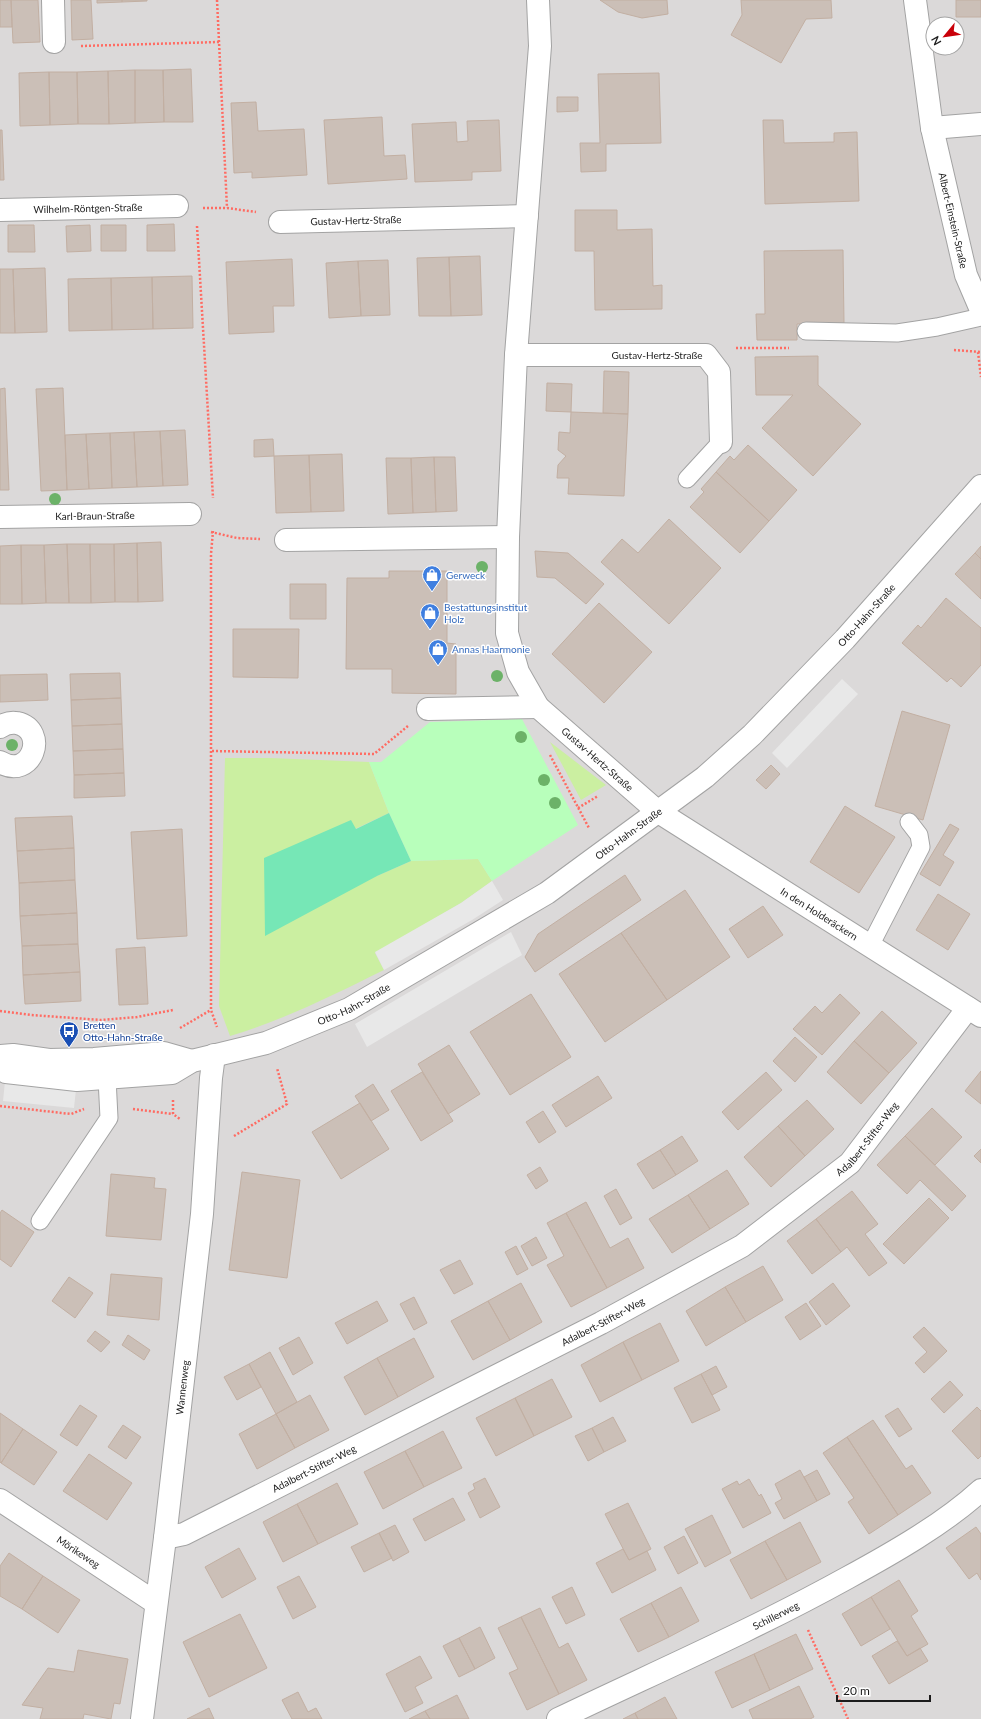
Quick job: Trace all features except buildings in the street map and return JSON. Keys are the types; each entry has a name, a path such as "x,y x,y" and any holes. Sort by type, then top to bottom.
{"street":[{"path":"53,0 54,42"},
{"name":"Gustav-Hertz-Straße","path":"538,0 540,46 516,355 508,537 507,633 518,672 538,707 657,811"},
{"name":"Albert-Einstein-Straße","path":"915,0 932,128 966,275 981,310"},
{"path":"932,128 981,124"},
{"name":"Wilhelm-Röntgen-Straße","path":"0,210 186,207"},
{"name":"Gustav-Hertz-Straße","path":"280,222 527,216"},
{"name":"Gustav-Hertz-Straße","path":"516,355 706,355 719,372 721,442"},
{"name":"Otto-Hahn-Straße","path":"0,1067 6,1072 77,1080 172,1073 192,1061 266,1043 349,1009 547,893 705,777 752,736 845,639 981,486"},
{"name":"Karl-Braun-Straße","path":"0,517 190,514"},
{"path":"286,540 508,537"},
{"path":"428,709 538,707"},
{"path":"0,727 5,723 13,722 21,724 28,728 33,736 35,744 30,759 24,764 16,767 0,763"},
{"name":"In den Holderäckern","path":"657,811 974,1012"},
{"name":"Adalbert-Stifter-Weg","path":"165,1538 184,1534 240,1506 601,1323 742,1246 850,1163 974,1012"},
{"path":"0,1056 13,1055 49,1060 94,1059 164,1053 192,1061"},
{"name":"Wannenweg","path":"142,1719 165,1538 202,1214 211,1078 214,1055"},
{"name":"Schillerweg","path":"558,1719 797,1605 883,1558 964,1505 981,1490"},
{"name":"Mörikeweg","path":"0,1500 156,1603"}],"lane":[{"path":"806,331 897,333 937,327 981,317"},
{"path":"687,479 721,442"},
{"path":"870,946 921,847 919,835 909,822"},
{"path":"40,1221 109,1118 107,1078"}],"path":[{"path":"217,0 227,208"},
{"path":"54,42 54,47 219,42"},
{"path":"213,503 186,207 227,208 256,212 280,222"},
{"path":"978,352 981,377"},
{"path":"174,1032 211,1010 211,554 213,526"},
{"path":"212,533 237,538"},
{"path":"212,751 374,754 428,709"},
{"path":"549,754 602,852"},
{"path":"0,1011 31,1015 101,1020 137,1017 173,1010"},
{"path":"797,1605 848,1719"}],"shaded area":[{"path":"0,0 981,0 981,1719 0,1719"},
{"path":"842,679 858,694 787,768 772,753"},
{"path":"492,881 503,900 472,920 384,970 375,952 461,903"},
{"path":"511,932 522,955 367,1047 355,1024"},
{"path":"6,1072 77,1080 74,1108 3,1101"}],"green space":[{"path":"522,719 578,825 492,881 478,859 411,861 389,813 369,762 381,762 430,722"},
{"path":"550,742 606,785 581,800"},
{"path":"225,758 270,758 369,762 389,813 355,829 377,876 411,861 478,859 492,881 461,903 375,953 384,970 289,1015 230,1036 219,1006"},
{"path":"389,813 411,861 377,876 265,936 264,858 351,820 356,829"}],"place":[{"name":"Gerweck","path":"432,592"},
{"name":"Bestattungsinstitut Holz","path":"430,630"},
{"name":"Annas Haarmonie","path":"438,666"},
{"name":"Bretten Otto-Hahn-Straße","path":"69,1048"}]}
